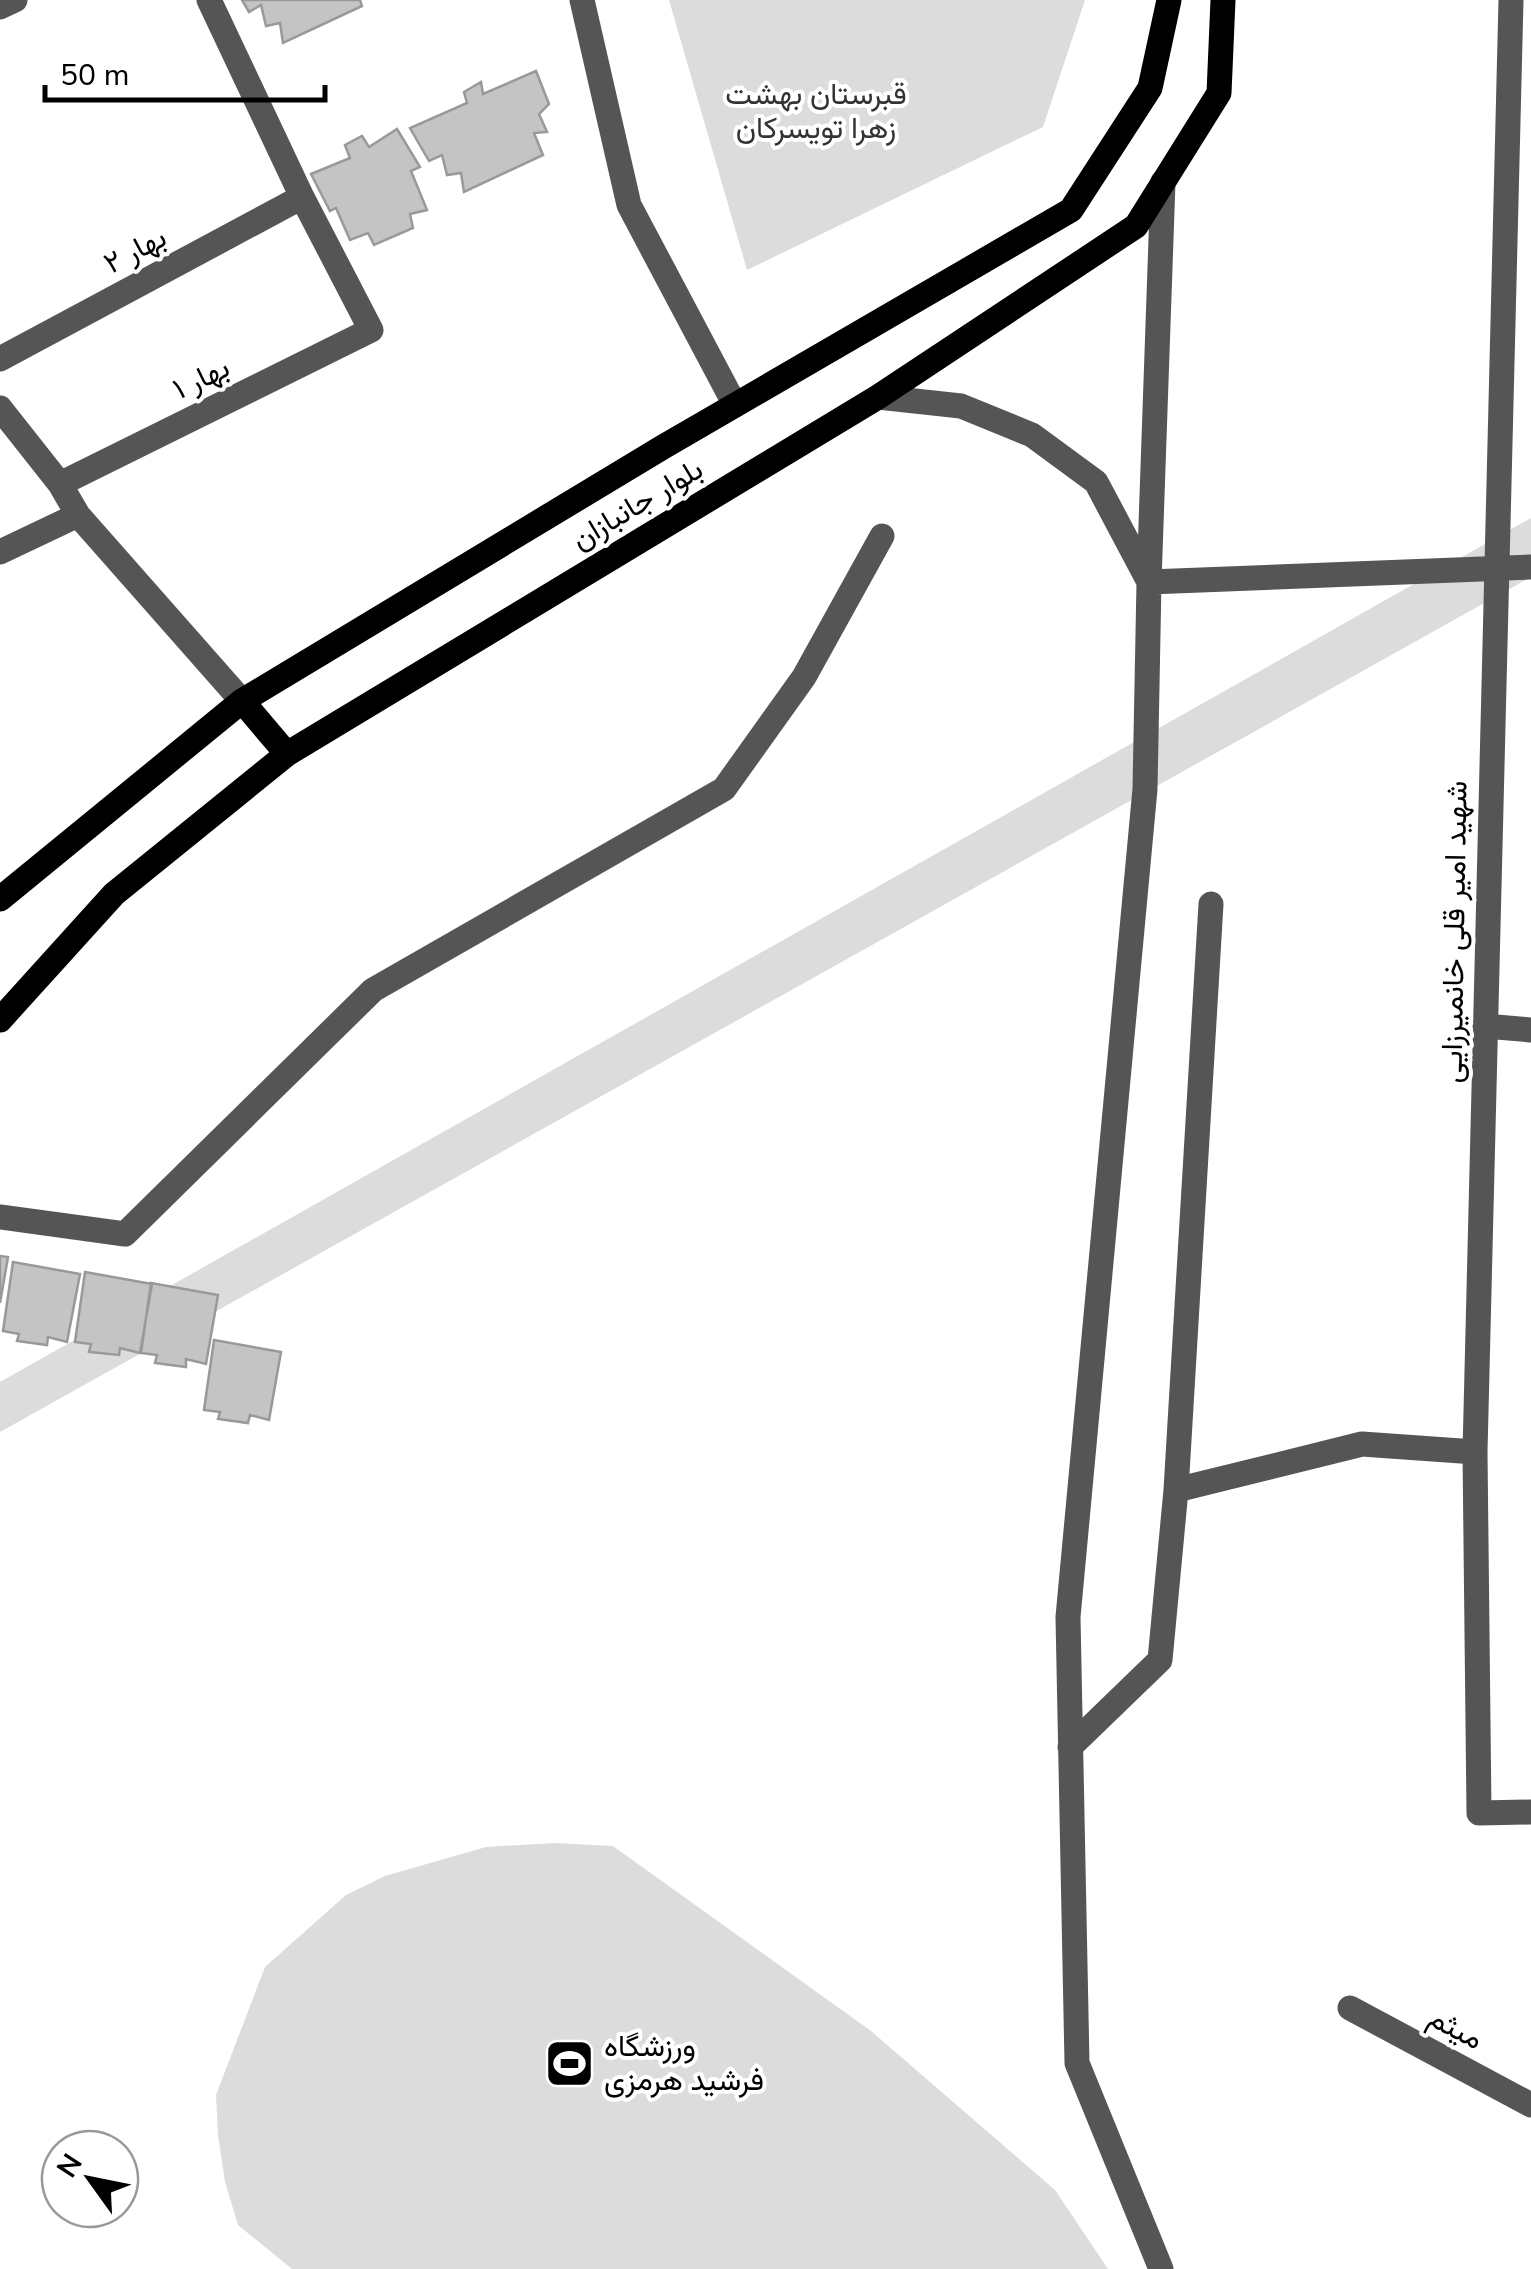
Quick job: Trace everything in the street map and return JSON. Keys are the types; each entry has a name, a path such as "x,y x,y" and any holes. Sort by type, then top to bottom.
{"main road":[{"name":"بلوار جانبازان","path":"0,899 242,701 735,405 1071,210 1150,88 1169,0"},
{"name":"بلوار جانبازان","path":"0,1020 114,894 287,754 878,397 1136,226 1219,93 1222,0"},
{"path":"242,701 287,754"}],"street":[{"path":"0,7 14,0"},
{"path":"208,0 302,198"},
{"path":"582,0 629,205 735,405"},
{"name":"شهید امیر قلی خانمیرزایی","path":"1511,0 1475,1452 1479,1813 1531,1812"},
{"path":"1161,2269 1077,2063 1068,1616 1145,788 1162,182"},
{"name":"بهار ۱","path":"60,484 371,330 302,198"},
{"name":"بهار ۲","path":"0,359 302,198"},
{"path":"878,397 961,406 1032,434 1096,482 1150,582"},
{"path":"0,408 60,484 78,515 242,701"},
{"path":"0,552 78,515"},
{"path":"0,1217 125,1234 373,990 724,789 804,677 882,536"},
{"path":"1150,582 1531,567"},
{"path":"1070,1747 1160,1660 1176,1490 1211,904"},
{"path":"1485,1026 1531,1030"},
{"path":"1176,1490 1362,1444 1475,1452"},
{"name":"میثم","path":"1350,2008 1531,2104"}],"green space":[{"name":"قبرستان بهشت زهرا تویسرکان","path":"669,0 1085,0 1043,127 747,270"},
{"path":"1531,518 1531,577 0,1432 0,1382"},
{"name":"ورزشگاه فرشید هرمزی","path":"555,1843 613,1846 871,2031 1055,2190 1108,2269 292,2269 238,2225 225,2182 218,2135 216,2095 265,1967 346,1895 385,1876 486,1847"}],"building":[{"path":"242,0 360,0 362,6 283,43 280,23 266,26 261,5 249,12"},
{"path":"536,71 549,104 539,114 547,132 534,133 543,155 464,192 461,173 447,175 442,155 429,161 410,128 467,103 464,92 481,82 483,94"},
{"path":"397,129 420,167 411,171 427,210 410,214 413,228 374,245 368,233 350,240 336,208 330,211 311,174 350,158 345,145 362,136 369,147"},
{"path":"0,1256 8,1257 0,1303"},
{"path":"13,1262 80,1274 67,1342 48,1337 47,1345 17,1341 19,1334 3,1331"},
{"path":"85,1272 152,1284 140,1353 120,1348 119,1355 89,1352 91,1344 75,1342"},
{"path":"151,1283 218,1295 206,1364 186,1359 186,1367 155,1363 157,1355 141,1353"},
{"path":"214,1340 281,1352 269,1420 250,1415 248,1423 218,1419 220,1412 204,1410"}],"place":[{"name":"ورزشگاه فرشید هرمزی","path":"569,2063"}]}
